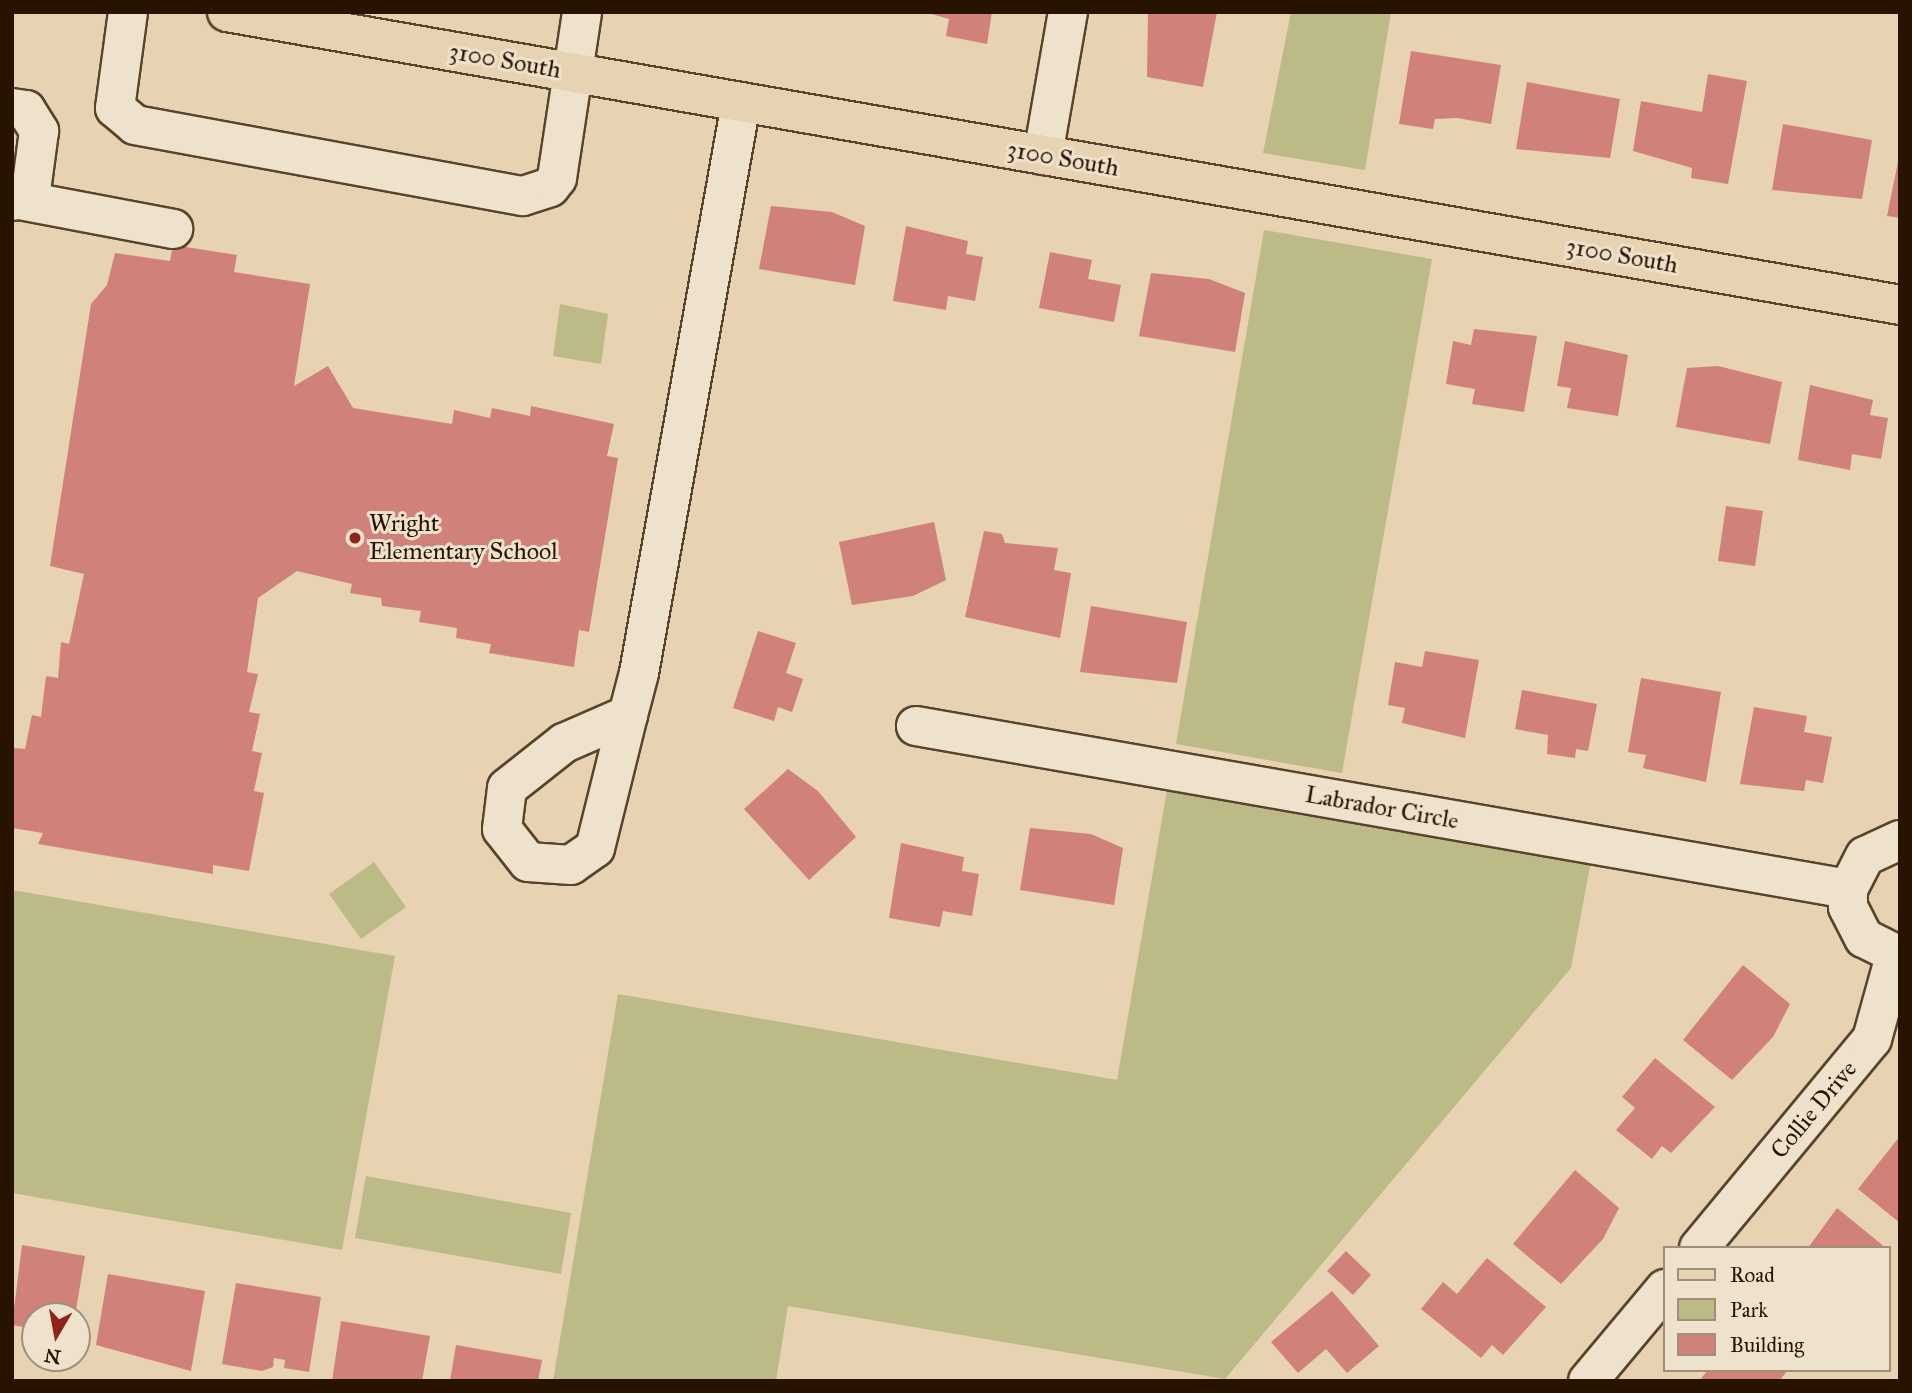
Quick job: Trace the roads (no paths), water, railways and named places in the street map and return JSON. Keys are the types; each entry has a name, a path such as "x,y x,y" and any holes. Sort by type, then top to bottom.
{"main road":[{"name":"3100 South","path":"227,12 1900,305"}],"street":[{"path":"128,12 115,108 135,125 523,196 557,178 582,12"},
{"path":"1043,155 1068,12"},
{"path":"628,715 741,103"},
{"path":"12,108 26,110 39,131 31,191 16,200"},
{"path":"16,200 173,229"},
{"name":"Labrador Circle","path":"916,726 1848,889"},
{"path":"1897,956 1878,949 1853,924 1848,889 1865,856 1900,840"},
{"name":"Collie Drive","path":"1701,1246 1872,1039 1897,956"},
{"path":"1588,1381 1664,1290"}],"place":[{"name":"Wright Elementary School","path":"355,538"}]}
